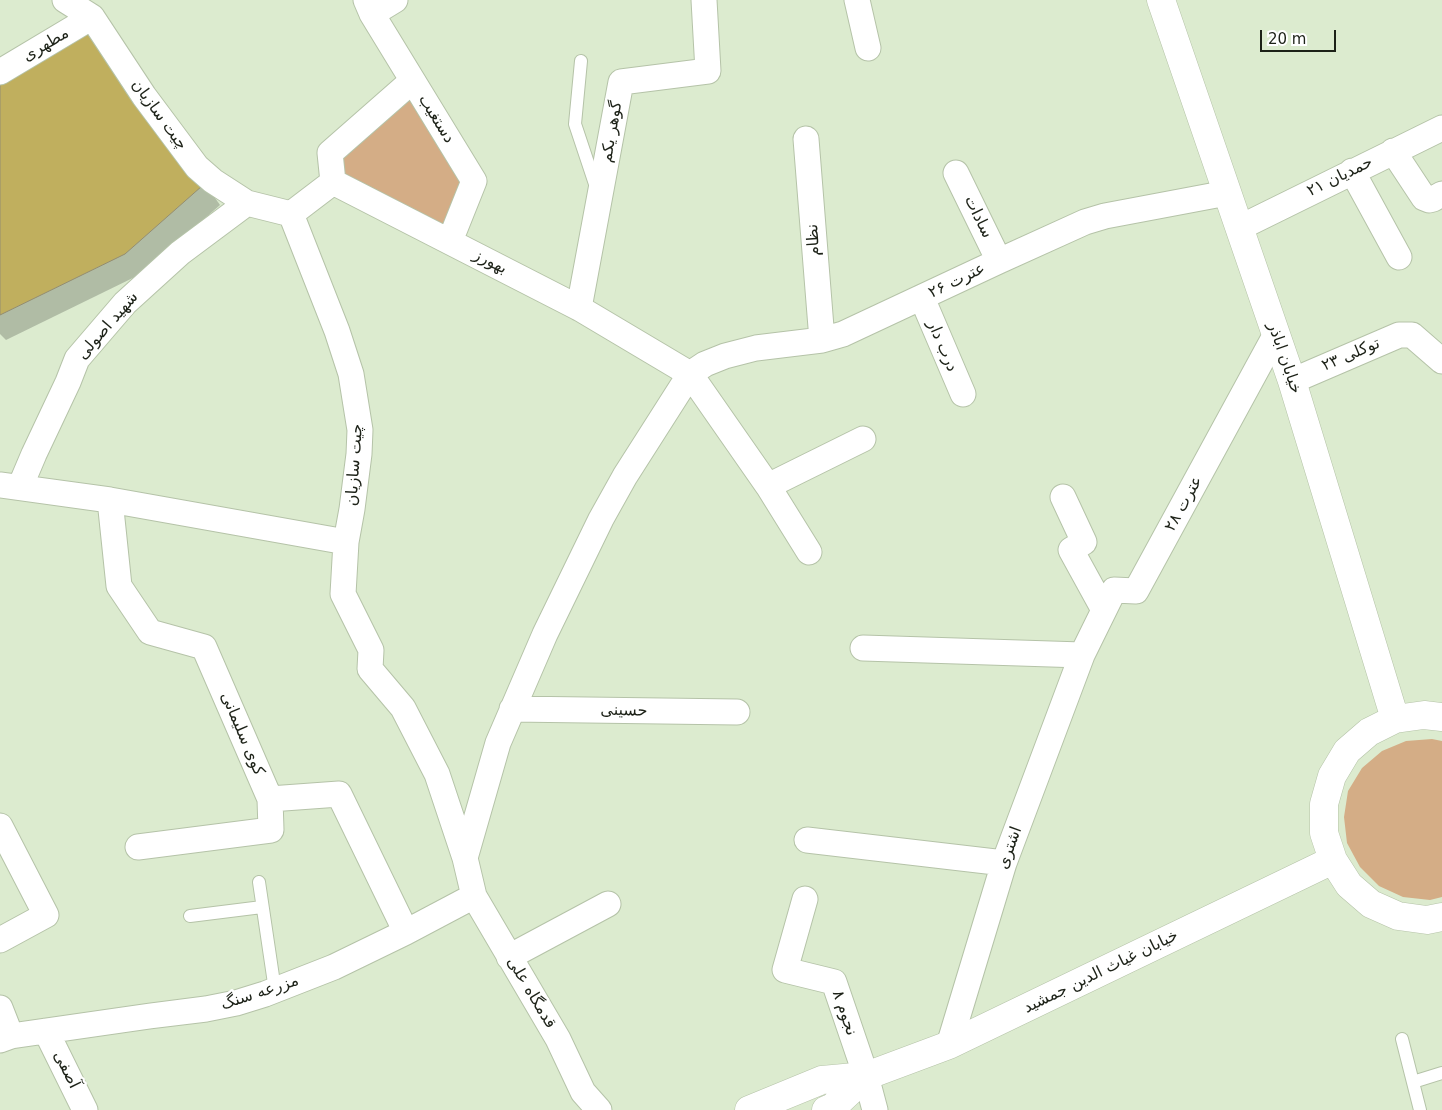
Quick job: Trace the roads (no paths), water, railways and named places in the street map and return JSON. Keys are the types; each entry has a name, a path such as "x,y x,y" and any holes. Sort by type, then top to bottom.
{"main road":[{"name":"خیابان اباذر","path":"1161,0 1292,381 1396,719"},
{"path":"1442,717 1424,715 1396,719 1369,732 1348,751 1332,776 1324,804 1324,833 1333,860 1349,885 1372,904 1398,916 1427,920 1442,918"},
{"name":"خیابان غیاث الدین جمشید","path":"749,1110 822,1080 866,1076 950,1045 1333,860"},
{"name":"خیابان غیاث الدین جمشید","path":"826,1110 866,1076"}],"street":[{"path":"65,0 93,9"},
{"path":"369,7 396,0"},
{"name":"گوهر یکم","path":"579,308 621,82 708,71 704,0"},
{"path":"857,0 868,48"},
{"name":"دستغیب","path":"369,7 474,181 450,241"},
{"name":"مطهری","path":"0,72 93,9"},
{"name":"چیت سازیان","path":"93,9 144,96 197,167 247,203 291,214 337,331 351,374 360,430 359,454 346,542 344,594 371,650 370,669 403,708 437,774 474,896"},
{"path":"291,214 333,182 330,153 412,81"},
{"name":"حمدیان ۲۱","path":"1239,228 1442,128"},
{"name":"نظام","path":"806,139 822,340"},
{"path":"1393,151 1424,198 1429,200 1442,194"},
{"path":"1352,171 1399,257"},
{"name":"سادات","path":"956,173 999,261"},
{"name":"بهورز","path":"333,182 579,308 690,374"},
{"name":"عترت ۲۶","path":"690,374 705,364 725,356 756,348 822,340 859,328 1085,222 1105,216 1227,192"},
{"name":"شهید اصولی","path":"10,486 34,454 77,359 124,304 180,253 247,203"},
{"name":"درب دار","path":"922,298 963,394"},
{"name":"عترت ۲۸","path":"1082,656 1114,590 1136,591 1276,334"},
{"name":"توکلی ۲۳","path":"1292,381 1399,335 1412,335 1442,361"},
{"path":"464,858 498,743 545,634 601,519 625,476 690,374 768,486 808,552"},
{"path":"768,486 863,438"},
{"path":"10,486 110,500 346,542"},
{"path":"1063,497 1084,542 1071,550 1104,610"},
{"name":"کوی سلیمانی","path":"110,500 119,586 150,632 204,647 270,799"},
{"path":"863,648 1082,656"},
{"name":"اشتری","path":"950,1045 1004,864 1082,656"},
{"name":"حسینی","path":"512,709 737,712"},
{"path":"138,847 271,830 270,799 339,794 406,932"},
{"path":"0,826 46,915 0,940"},
{"path":"807,840 1004,864"},
{"name":"مزرعه سنگ","path":"5,1038 236,1003 276,990 334,967 474,896"},
{"name":"قدمگاه علی","path":"474,896 558,1039 587,1106"},
{"name":"نجوم ۸","path":"805,899 785,970 834,982 866,1076"},
{"path":"510,957 608,904"},
{"path":"0,1008 5,1038"},
{"name":"آصفی","path":"46,1031 85,1110"},
{"path":"866,1076 875,1110"}],"lane":[{"path":"581,61 575,124 600,200"},
{"path":"259,882 276,990"},
{"path":"190,916 262,907"},
{"path":"1402,1039 1420,1110"},
{"path":"1413,1082 1442,1073"}]}
